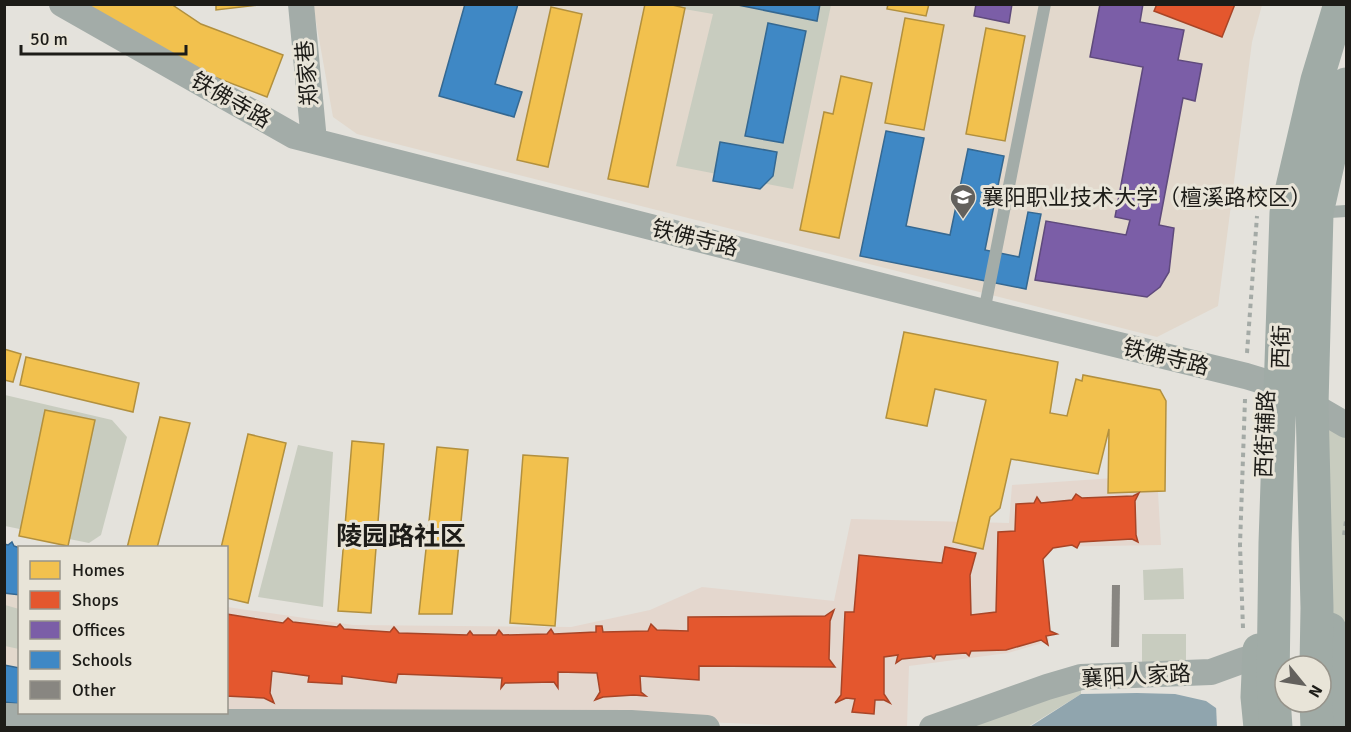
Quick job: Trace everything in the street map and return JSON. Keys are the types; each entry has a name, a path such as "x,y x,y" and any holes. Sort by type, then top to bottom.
{"main road":[{"name":"西街辅路","path":"1273,385 1274,215 1307,80 1330,4"},
{"name":"西街","path":"1266,712 1273,385 1286,213 1317,80 1340,4"},
{"name":"西街","path":"1319,654 1317,608 1329,414 1317,213 1347,84"},
{"path":"1329,414 1338,212 1347,134"}],"street":[{"name":"铁佛寺路","path":"62,4 294,136 984,312 1246,376 1273,385 1329,414"},
{"name":"郑家巷","path":"301,4 314,141"},
{"name":"襄阳人家路","path":"932,728 1081,677 1211,672 1266,654"},
{"path":"4,716 222,722 631,723 707,728"}],"lane":[{"path":"984,312 1045,4"}],"shaded area":[{"name":"襄阳职业技术大学（檀溪路校区）","path":"313,5 1262,5 1252,42 1218,306 1157,337 357,134 333,117"},
{"path":"661,5 831,5 793,189 676,166 713,14"},
{"path":"5,395 112,420 127,437 101,535 89,543 5,526"},
{"path":"1312,405 1346,425 1346,713 1333,712 1333,654 1315,654"},
{"path":"298,445 333,452 323,607 258,597"},
{"path":"1157,475 1161,545 1039,547 1049,641 1008,653 909,666 907,727 821,727 611,718 228,709 228,607 353,625 571,627 650,610 702,587 834,601 851,519 1009,523 1012,485"},
{"path":"4,543 20,546 18,546 18,709 5,708"},
{"path":"1183,568 1184,599 1144,600 1143,570"},
{"path":"5,605 18,609 18,649 5,646"},
{"path":"1142,634 1186,634 1186,663 1142,663"},
{"path":"1081,677 1081,694 1028,727 932,728"}],"water":[{"path":"1081,694 1175,694 1206,701 1243,727 1028,728"}],"pier":[{"path":"1216,704 1245,725 1246,728 1217,728"}],"building: Homes":[{"path":"85,4 171,4 201,24 283,55 267,97 183,65"},
{"path":"216,4 259,4 259,5 216,10"},
{"path":"645,4 668,4 685,8 648,187 608,179"},
{"path":"888,4 929,4 926,16 887,9"},
{"path":"551,7 582,14 548,167 517,160"},
{"path":"905,18 944,25 924,130 885,123"},
{"path":"986,28 1025,36 1005,141 966,134"},
{"path":"841,76 872,83 839,238 800,230 824,112 833,114"},
{"path":"904,332 1058,362 1050,413 1067,416 1076,379 1082,381 1083,375 1160,390 1166,401 1165,491 1108,493 1109,429 1098,474 1011,459 1000,508 990,517 983,549 953,542 986,400 935,389 927,426 886,418"},
{"path":"4,349 21,354 13,382 4,380"},
{"path":"26,357 139,383 133,412 20,385"},
{"path":"45,410 95,420 68,546 19,536"},
{"path":"160,417 190,423 158,546 128,546"},
{"path":"248,434 286,443 248,603 228,598 228,546 221,546"},
{"path":"352,441 384,444 371,613 338,611"},
{"path":"437,447 468,450 452,614 419,614"},
{"path":"523,455 568,458 555,626 510,623"}],"building: Shops":[{"path":"1157,4 1235,4 1222,37 1154,11"},
{"path":"1139,493 1135,501 1138,542 1132,539 1080,542 1077,548 1072,545 1053,548 1043,559 1050,631 1057,634 1046,636 1048,645 1041,640 1006,650 971,651 969,656 966,653 936,655 934,659 931,656 902,659 896,663 898,655 884,657 884,694 890,703 875,700 874,714 852,712 855,699 846,698 835,703 841,695 845,612 854,612 859,555 942,563 945,547 976,553 970,575 971,615 996,612 998,532 1015,531 1016,504 1034,503 1037,497 1041,503 1072,500 1076,494 1082,498 1133,496"},
{"path":"834,610 830,621 829,659 835,667 699,666 699,680 640,676 641,692 646,696 603,697 595,700 600,692 597,673 558,672 558,688 554,682 505,683 501,688 502,678 398,674 396,683 342,676 342,684 308,682 309,676 272,671 270,693 274,703 264,698 228,696 228,614 283,623 288,618 293,622 337,627 340,624 344,629 390,632 394,627 399,633 467,635 470,631 473,635 496,635 499,630 503,635 547,634 551,629 554,634 596,632 596,626 602,626 603,632 648,631 651,624 657,630 688,631 688,617 825,616"}],"building: Offices":[{"path":"976,4 1012,4 1009,23 974,16"},
{"path":"1100,4 1143,4 1140,22 1184,30 1178,60 1202,64 1195,101 1183,98 1159,225 1174,228 1169,272 1160,287 1147,297 1035,280 1046,221 1126,235 1130,220 1115,217 1143,67 1090,57"}],"building: Schools":[{"path":"465,4 518,4 495,84 522,92 514,117 439,96"},
{"path":"733,4 820,4 817,21"},
{"path":"768,23 806,31 783,143 745,136"},
{"path":"886,131 924,138 906,226 950,235 968,149 1004,156 985,250 1019,257 1028,212 1041,214 1026,289 860,256"},
{"path":"720,142 777,152 773,176 760,189 713,181"},
{"path":"12,542 18,547 18,595 4,593 4,544 8,545"},
{"path":"4,665 18,668 18,704 4,702"}],"building: Other":[{"path":"1112,585 1120,585 1119,647 1111,647"}],"place":[{"name":"襄阳职业技术大学（檀溪路校区）","path":"963,220"}],"district":[{"name":"陵园路社区","path":"401,537"}]}
